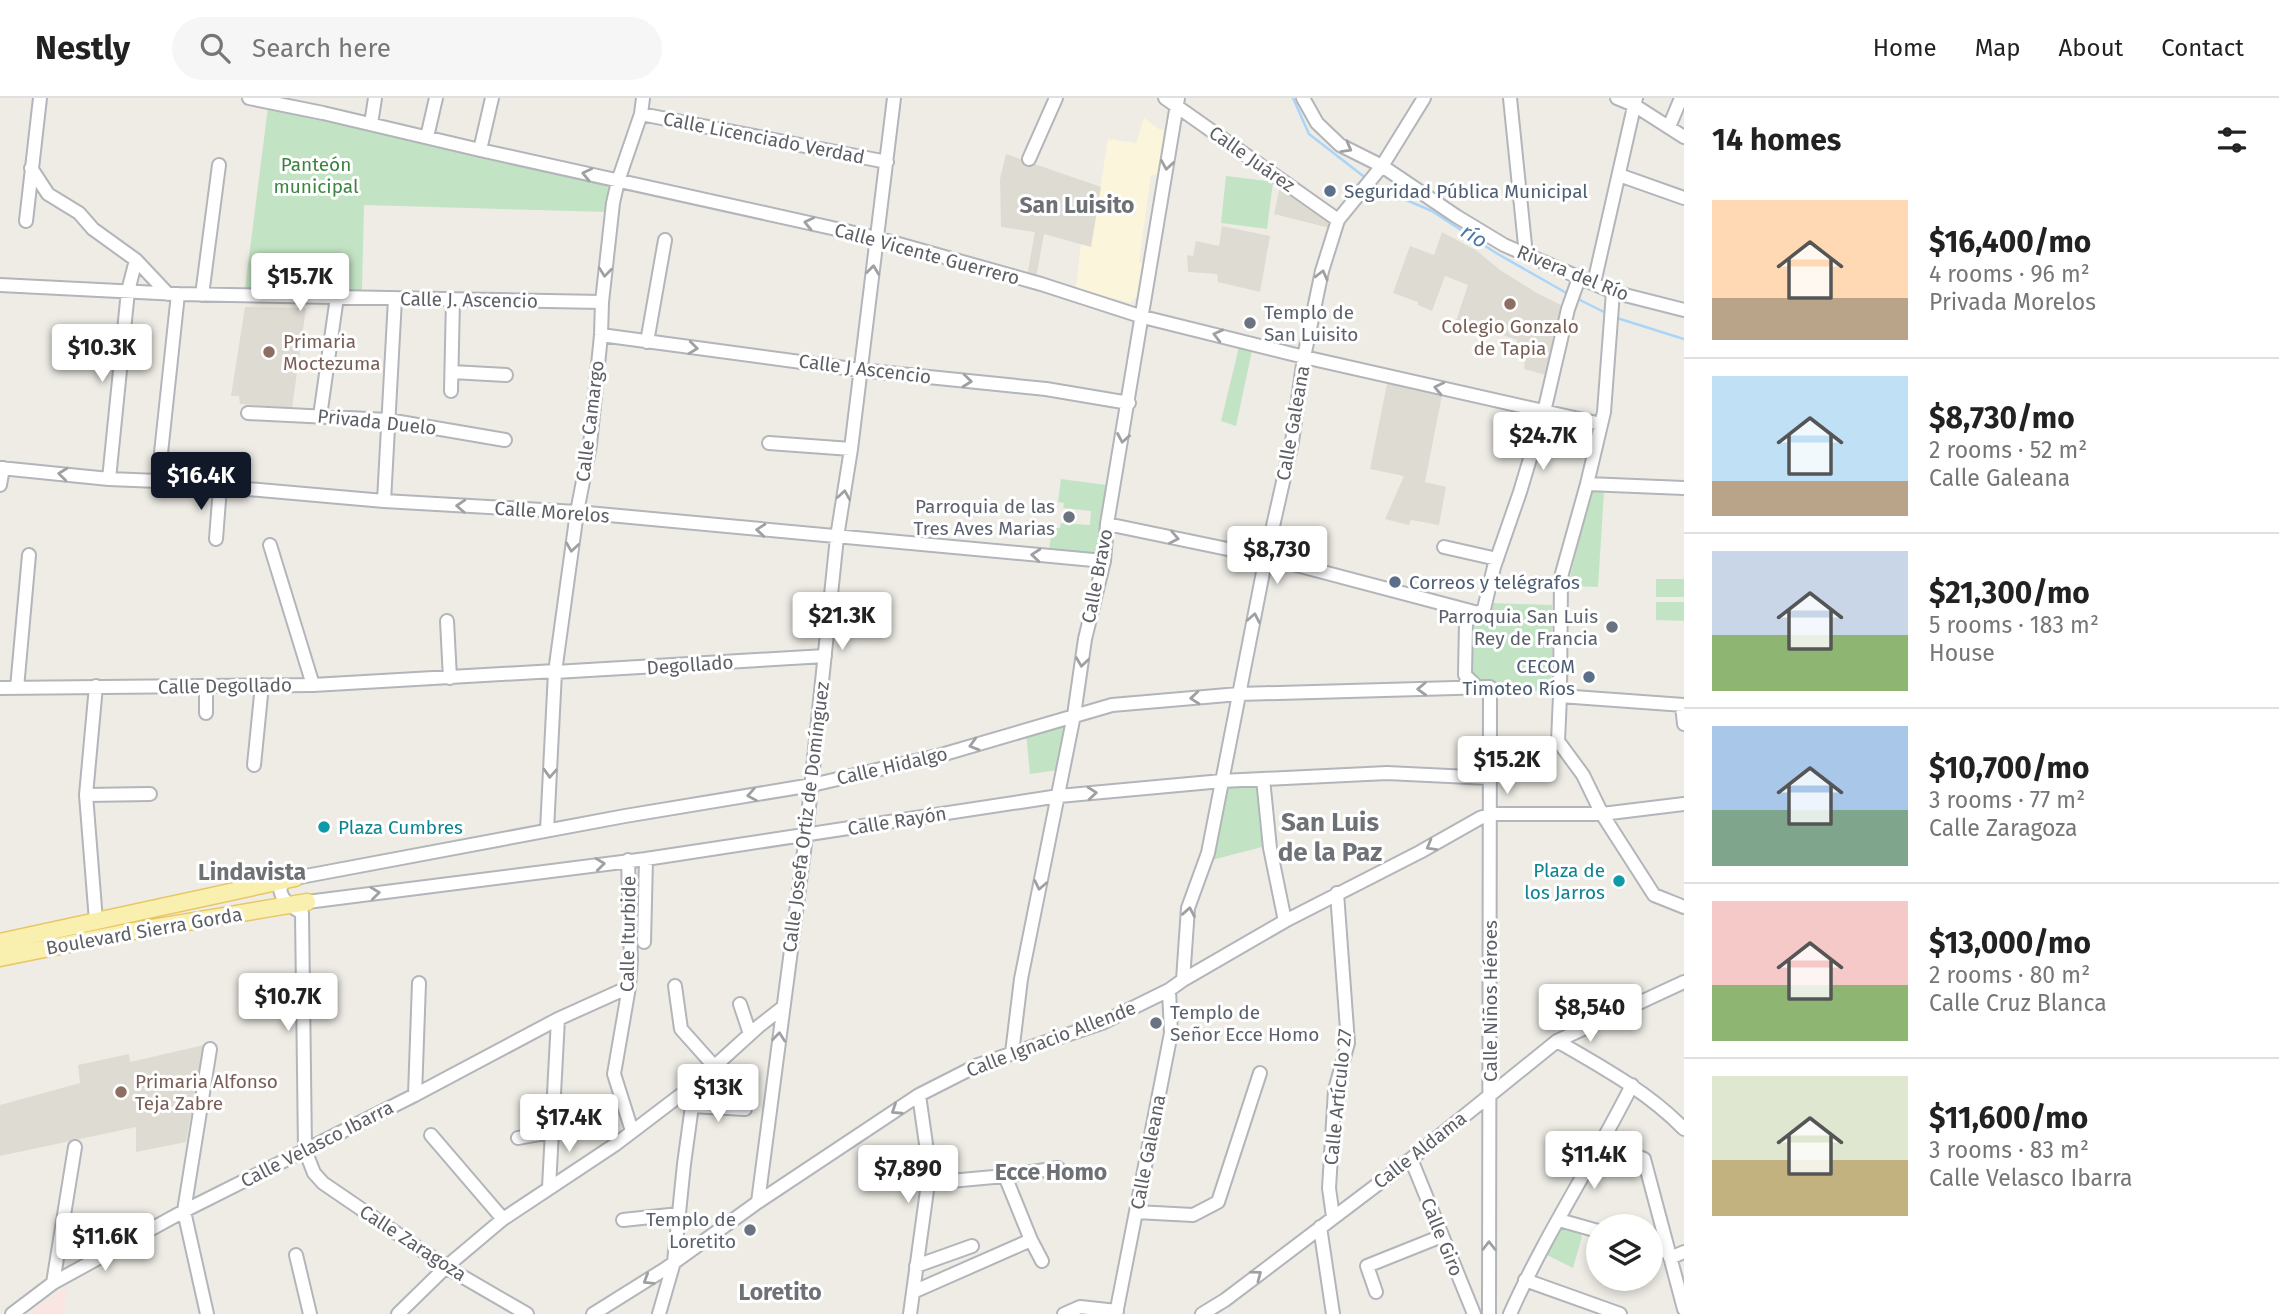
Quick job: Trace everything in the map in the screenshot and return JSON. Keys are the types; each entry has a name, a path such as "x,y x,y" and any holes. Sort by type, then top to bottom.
{"main road":[{"name":"Boulevard Sierra Gorda","path":"0,942 290,880"},
{"path":"257,887 261,909"},
{"name":"Boulevard Sierra Gorda","path":"0,958 128,932 307,902"},
{"path":"123,916 128,932"}],"street":[{"path":"26,221 40,98"},
{"path":"323,113 326,98"},
{"path":"371,124 375,98"},
{"path":"427,137 436,98"},
{"path":"480,150 492,98"},
{"name":"Calle Camargo","path":"547,830 555,672 577,512 590,445 613,203 641,114 643,98"},
{"name":"Calle Josefa Ortiz de Domínguez","path":"758,1202 806,836 837,537 851,449 894,98"},
{"path":"1029,159 1055,98"},
{"name":"Calle Juárez","path":"1165,98 1177,102 1338,220"},
{"name":"Rivera del Río","path":"1303,98 1317,123 1339,145 1526,255 1577,282 1594,283 1612,298 1684,310"},
{"name":"Calle Galeana","path":"1183,979 1188,908 1208,853 1266,557 1292,443 1304,356 1322,271 1338,220 1380,169 1424,98"},
{"path":"1510,98 1526,255"},
{"path":"1616,98 1635,102 1684,137"},
{"path":"1670,127 1681,98"},
{"name":"Calle Vicente Guerrero","path":"256,99 877,238 1041,284 1143,317 1601,424"},
{"name":"Calle Bravo","path":"1012,1054 1021,979 1059,796 1085,639 1104,561 1107,524 1177,102"},
{"path":"1594,283 1635,102"},
{"name":"Calle Licenciado Verdad","path":"641,114 887,162"},
{"path":"202,295 219,165"},
{"path":"31,168 48,194 79,213 93,229 136,261 173,294 158,481"},
{"path":"1619,175 1684,198"},
{"path":"647,342 665,240"},
{"path":"109,479 128,291 136,261"},
{"path":"1477,687 1465,675 1466,622 1484,609 1497,559 1544,412 1577,282"},
{"name":"Calle J. Ascencio","path":"0,285 202,295 602,302"},
{"path":"320,415 337,297"},
{"path":"1612,298 1601,424 1561,577 1558,741 1583,775 1602,814 1654,895 1684,907"},
{"path":"384,501 395,299"},
{"path":"451,391 453,300"},
{"name":"Calle J Ascencio","path":"601,335 860,370 1046,390 1129,403"},
{"path":"452,372 506,375"},
{"name":"Privada Duelo","path":"248,412 388,420 505,440"},
{"path":"769,443 851,449"},
{"path":"0,485 1,468"},
{"name":"Calle Morelos","path":"1,468 384,501 577,512 1104,561"},
{"path":"1587,484 1684,488"},
{"path":"216,539 220,487"},
{"path":"1107,524 1266,557 1478,613"},
{"path":"270,545 313,685"},
{"path":"1444,547 1497,559"},
{"path":"18,688 29,555"},
{"path":"447,621 450,678"},
{"path":"828,626 872,631"},
{"name":"Degollado","path":"450,678 825,656"},
{"name":"Calle Degollado","path":"0,688 313,685 450,678"},
{"path":"254,765 262,685"},
{"path":"96,686 86,795 96,921"},
{"path":"206,687 206,713"},
{"name":"Calle Hidalgo","path":"290,880 547,830 812,785 941,755 1112,705 1239,694 1490,687"},
{"name":"Calle Niños Héroes","path":"1489,1314 1490,687"},
{"path":"1560,696 1683,705 1684,724"},
{"name":"Calle Rayón","path":"307,902 646,859 1059,796 1223,781 1387,773 1490,778"},
{"path":"1263,779 1270,848 1285,922"},
{"path":"86,795 150,794"},
{"path":"1491,814 1602,814 1684,804"},
{"name":"Calle Ignacio Allende","path":"593,1314 919,1095 978,1065 1102,1023 1169,990 1183,979 1337,893 1491,814"},
{"path":"644,942 646,859"},
{"name":"Calle Iturbide","path":"628,860 631,960 614,1074 632,1131"},
{"path":"290,880 303,885 309,910 309,1153 302,913 288,905 280,893 281,885 290,880"},
{"name":"Calle Artículo 27","path":"1332,1217 1329,1188 1335,1090 1348,1043 1337,893"},
{"name":"Calle Aldama","path":"1202,1314 1225,1300 1411,1159 1558,1041 1684,982"},
{"path":"415,1095 419,983"},
{"path":"675,986 681,1029 714,1066"},
{"name":"Calle Velasco Ibarra","path":"12,1314 53,1283 184,1211 309,1153 558,1019 629,987"},
{"name":"Calle Galeana","path":"1116,1312 1171,1033 1169,990"},
{"path":"740,1004 750,1034"},
{"path":"398,1314 446,1267 503,1219 616,1144 695,1084 782,1008"},
{"path":"549,1187 558,1019"},
{"path":"1558,1041 1632,1085 1684,1129"},
{"path":"208,1314 184,1211 210,1049"},
{"path":"1136,1212 1193,1215 1218,1202 1260,1073"},
{"path":"659,1314 674,1262 695,1084"},
{"path":"1510,1314 1525,1280 1632,1085"},
{"path":"910,1314 928,1183 928,1158 919,1095"},
{"path":"692,1106 745,1109"},
{"path":"518,1138 551,1132"},
{"path":"431,1135 503,1219"},
{"path":"1603,1142 1644,1159 1684,1306"},
{"path":"53,1283 75,1147"},
{"name":"Calle Zaragoza","path":"309,1153 314,1173 323,1183 446,1267 527,1314"},
{"name":"Calle Giro","path":"1411,1159 1474,1314"},
{"path":"928,1183 1005,1177 1058,1168"},
{"path":"1005,1177 1042,1261"},
{"path":"623,1220 679,1214"},
{"path":"1559,1220 1586,1228"},
{"path":"1320,1227 1334,1314"},
{"path":"1376,1292 1367,1266 1442,1236"},
{"path":"913,1292 1031,1240"},
{"path":"916,1266 972,1246"},
{"path":"1663,1252 1670,1255 1684,1252"},
{"path":"296,1255 310,1314"},
{"path":"1525,1280 1620,1314"},
{"path":"1225,1300 1226,1314"},
{"path":"1063,1314 1080,1307 1116,1312"}],"shaded area":[{"path":"1144,118 1164,130 1158,175 1151,175 1139,262 1146,263 1139,295 1130,303 1076,288 1081,244 1091,246 1108,139 1136,143"},
{"path":"1006,154 1101,187 1091,247 1044,234 1036,278 1027,276 1035,232 1001,227 1000,179"},
{"path":"1281,182 1333,219 1330,228 1274,214"},
{"path":"1222,226 1270,236 1260,292 1218,282 1217,274 1188,272 1187,255 1193,256 1196,241 1219,246"},
{"name":"Colegio Gonzalo de Tapia","path":"1442,232 1477,251 1500,270 1535,292 1561,305 1546,375 1524,369 1525,355 1515,353 1517,340 1484,328 1481,333 1455,324 1468,285 1445,276 1432,311 1418,305 1418,302 1393,293 1410,246 1434,255"},
{"name":"Primaria Moctezuma","path":"245,307 306,308 292,408 240,404 239,396 231,396"},
{"path":"1388,379 1443,390 1425,482 1446,487 1439,525 1411,520 1409,525 1385,519 1404,476 1370,469"},
{"name":"Primaria Alfonso Teja Zabre","path":"204,1045 186,1142 136,1152 136,1127 0,1156 0,1105 80,1083 78,1065 129,1054 130,1062"},
{"path":"67,1286 64,1314 28,1314"}],"green space":[{"name":"Panteón municipal","path":"268,107 608,182 607,212 364,205 362,290 245,288"},
{"path":"1226,176 1273,182 1267,229 1221,223"},
{"path":"1240,343 1253,346 1236,426 1221,421"},
{"path":"1061,479 1106,485 1097,554 1049,550 1052,528 1060,528 1061,523 1090,525 1091,511 1063,508 1064,503 1058,502"},
{"path":"1591,491 1604,492 1598,587 1568,586"},
{"path":"1656,579 1684,579 1684,597 1656,597"},
{"path":"1656,602 1684,602 1684,621 1656,620"},
{"path":"1491,603 1552,605 1552,691 1494,690 1484,681 1477,681 1467,671 1468,624"},
{"path":"1059,724 1065,730 1058,770 1030,774 1026,733"},
{"path":"1224,782 1258,782 1266,846 1208,861"},
{"path":"1557,1228 1580,1233 1582,1237 1573,1268 1545,1254"}],"waterway":[{"name":"río","path":"1293,98 1309,134 1367,179"},
{"name":"río","path":"1372,183 1432,211 1496,253 1570,295"},
{"name":"río","path":"1576,298 1608,314"},
{"name":"río","path":"1617,318 1684,339"}],"place":[{"name":"Seguridad Pública Municipal","path":"1330,191"},
{"name":"Colegio Gonzalo de Tapia","path":"1510,304"},
{"name":"Templo de San Luisito","path":"1250,323"},
{"name":"Primaria Moctezuma","path":"269,352"},
{"name":"Parroquia de las Tres Aves Marias","path":"1069,517"},
{"name":"Correos y telégrafos","path":"1395,582"},
{"name":"Parroquia San Luis Rey de Francia","path":"1612,627"},
{"name":"CECOM Timoteo Ríos","path":"1589,677"},
{"name":"Plaza Cumbres","path":"324,827"},
{"name":"Plaza de los Jarros","path":"1619,881"},
{"name":"Templo de Señor Ecce Homo","path":"1156,1023"},
{"name":"Primaria Alfonso Teja Zabre","path":"121,1092"},
{"name":"Templo de Loretito","path":"750,1230"}],"district":[{"name":"San Luisito","path":"1077,205"},
{"name":"San Luis de la Paz","path":"1330,837"},
{"name":"Lindavista","path":"252,872"},
{"name":"Ecce Homo","path":"1051,1172"},
{"name":"Loretito","path":"780,1292"}]}
